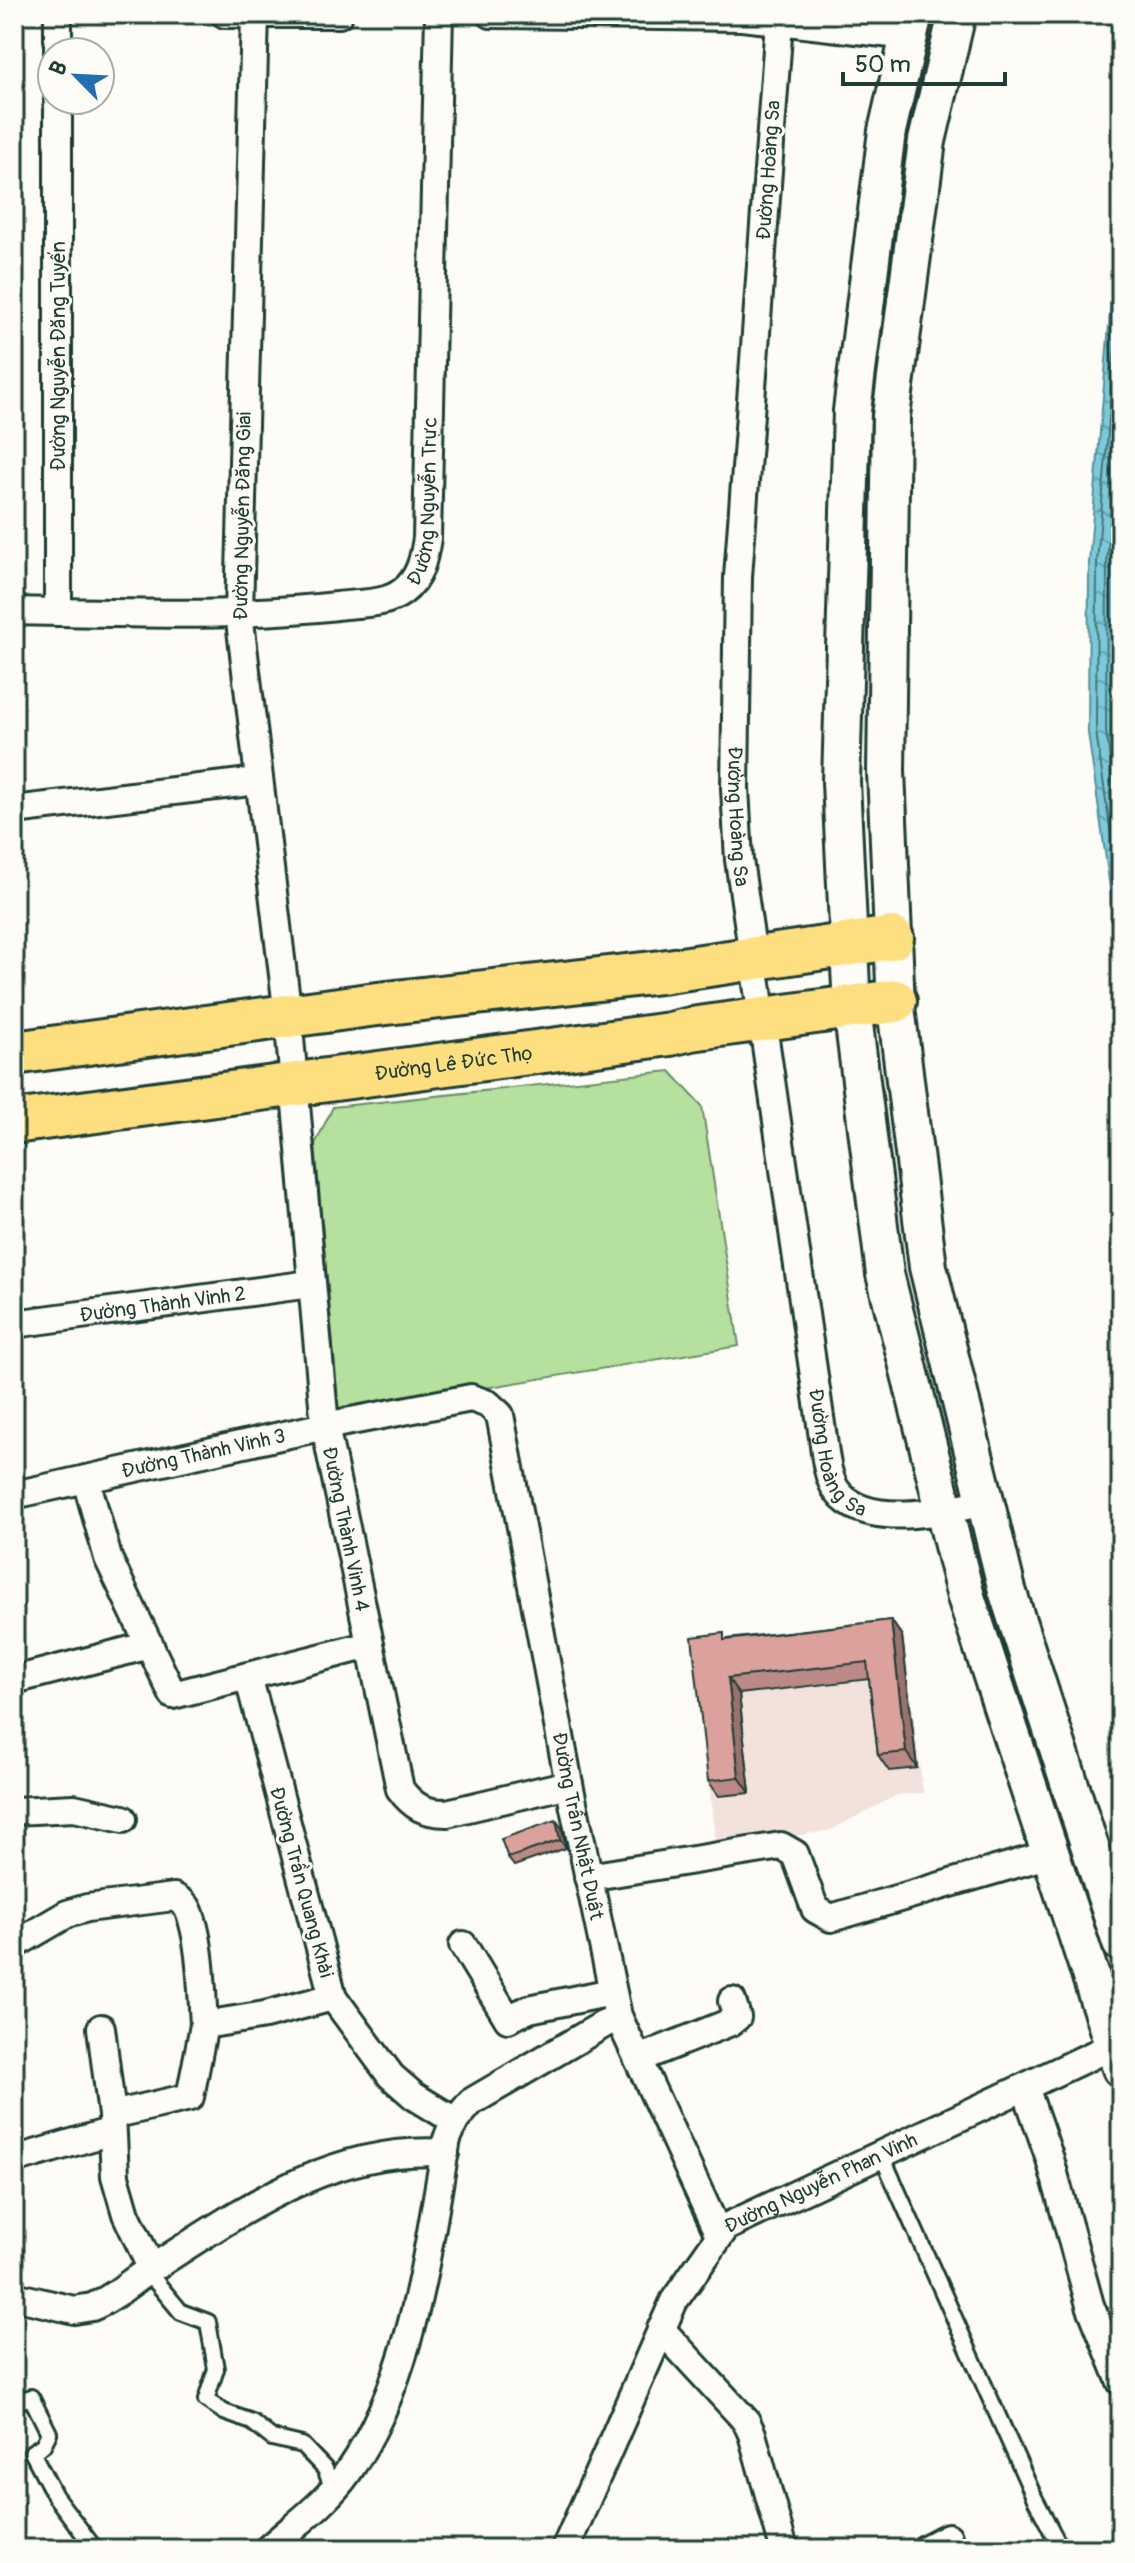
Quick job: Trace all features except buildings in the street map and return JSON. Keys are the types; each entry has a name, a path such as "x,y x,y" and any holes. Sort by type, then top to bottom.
{"main road":[{"path":"1119,2052 966,1597 944,1511 885,1274 852,1008 841,782 852,411 887,131 912,25 954,28 927,141 891,416 886,771 895,1001 928,1267 1007,1590 1121,1943"},
{"path":"14,1053 892,938"},
{"name":"Đường Lê Đức Thọ","path":"14,1122 895,1001"}],"street":[{"path":"58,14 58,36"},
{"path":"225,14 339,14"},
{"name":"Đường Nguyễn Đăng Giai","path":"255,14 239,613 295,1085"},
{"name":"Đường Nguyễn Trực","path":"14,611 293,611 386,600 403,592 416,578 424,560 427,538 439,14"},
{"path":"491,14 742,16 779,22 912,25"},
{"name":"Đường Hoàng Sa","path":"779,22 739,561 735,656 735,788 739,860 831,1478 837,1491 861,1509 886,1514 944,1511 985,1502"},
{"name":"Đường Nguyễn Đăng Tuyến","path":"58,116 58,612"},
{"path":"14,810 258,781"},
{"name":"Đường Thành Vinh 4","path":"295,1085 310,1284 325,1426 400,1789 409,1802 432,1813 447,1813 569,1784"},
{"name":"Đường Thành Vinh 2","path":"14,1324 310,1284"},
{"name":"Đường Thành Vinh 3","path":"14,1495 325,1426 471,1398 488,1404"},
{"name":"Đường Trần Nhật Duật","path":"488,1404 500,1415 569,1784 615,2004 719,2235"},
{"path":"86,1479 108,1558 173,1695 370,1645"},
{"path":"14,1680 150,1645"},
{"name":"Đường Trần Quang Khải","path":"204,2025 265,2015 333,1997 248,1676"},
{"path":"14,1811 74,1808 123,1819"},
{"path":"588,1877 781,1846 795,1854 815,1909 831,1918 1050,1854"},
{"path":"14,1945 67,1914 87,1908 174,1897 189,1910 199,1957 204,2025 190,2097 14,2160"},
{"path":"463,1945 508,2019 529,2009 615,2004"},
{"path":"333,1997 391,2076 414,2096 455,2121"},
{"path":"638,2059 731,2022 737,2014 732,2001"},
{"path":"268,2549 346,2474 365,2445 400,2368 445,2153 455,2121 471,2102 615,2004"},
{"path":"101,2028 115,2176 126,2214 147,2259 147,2271"},
{"name":"Đường Nguyễn Phan Vinh","path":"565,2549 674,2301 719,2235 735,2221 882,2156 1025,2087 1119,2052"},
{"path":"1025,2087 1055,2174 1090,2305 1121,2382"},
{"path":"14,2296 65,2308 84,2309 101,2304 252,2204 294,2183 377,2157 411,2151 445,2153"},
{"path":"661,2329 746,2421 784,2549"}],"lane":[{"path":"882,2156 1035,2499 1061,2549"},
{"path":"147,2271 181,2312 208,2322 216,2369 206,2400 224,2412 252,2422 272,2438 302,2445 325,2469 333,2489"},
{"path":"14,2403 31,2397 49,2433 43,2445 32,2452 55,2496 95,2549"}],"shaded area":[{"path":"903,1630 923,1793 897,1795 831,1830 716,1849 694,1647 810,1635"}],"green space":[{"path":"670,1071 702,1106 739,1346 339,1412 315,1144 333,1107"}],"water":[{"path":"1121,182 1121,965 1088,733 1089,563"}]}
